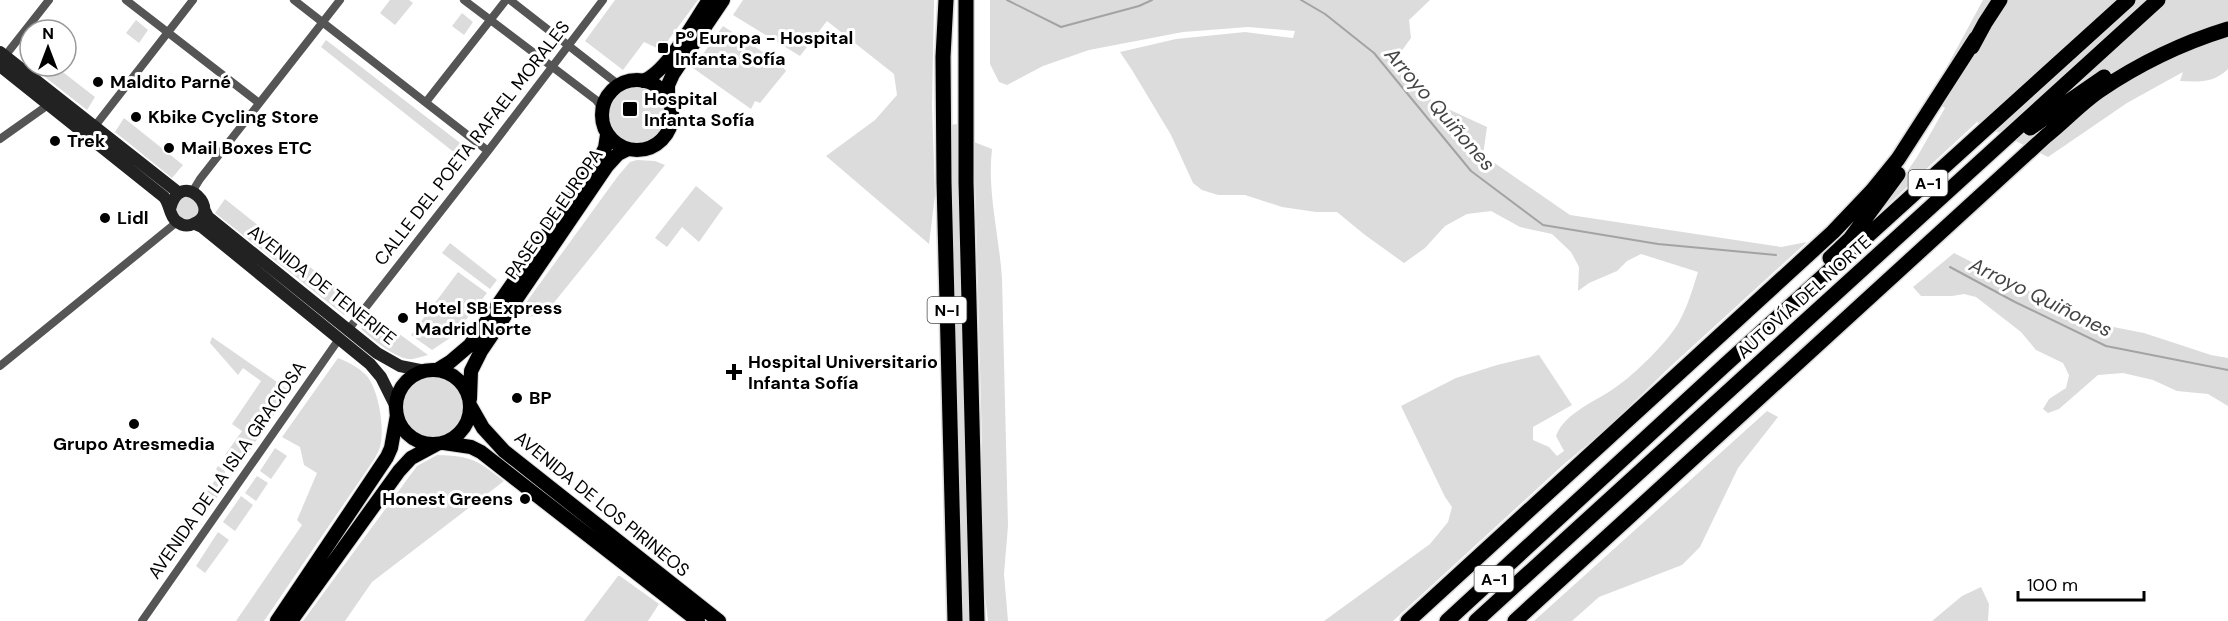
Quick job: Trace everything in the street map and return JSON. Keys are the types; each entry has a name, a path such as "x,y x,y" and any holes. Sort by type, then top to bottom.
{"highway":[{"name":"N-I","path":"946,0 943,57 944,171 955,621"},
{"name":"N-I","path":"966,0 966,182 977,621"},
{"path":"1408,621 1833,232 1872,191 1898,159 2000,0"},
{"name":"AUTOVÍA DEL NORTE","path":"1447,621 1725,365 2128,0"},
{"name":"AUTOVÍA DEL NORTE","path":"1476,621 2157,0"},
{"path":"2004,141 2028,129 2096,81 2139,57 2192,34 2228,23"},
{"path":"1515,621 2046,136 2098,92 2144,64 2197,39 2228,29"},
{"path":"1725,365 1756,328 1856,231 1904,166 1949,94 1976,38"}],"main road":[{"path":"709,0 663,67 653,77 619,85 607,96 602,108 607,135 628,150 640,150 654,146 663,139 671,127 668,84 723,0"},
{"path":"2,58 48,105 164,196 172,217 177,222 184,226 195,224 205,211 203,201 192,192 179,193 172,199 170,209"},
{"path":"2,58 95,126 179,193"},
{"path":"643,81 652,85 668,100"},
{"name":"PASEO DE EUROPA","path":"431,370 450,362 470,345 599,159 605,148 607,135"},
{"name":"PASEO DE EUROPA","path":"470,403 471,371 481,351 607,166 618,154 628,150"},
{"name":"AVENIDA DE TENERIFE","path":"205,211 208,217 384,358 400,366 431,370"},
{"name":"AVENIDA DE TENERIFE","path":"195,224 202,227 370,364 381,377 396,411"},
{"path":"277,621 387,456 398,395 404,384 414,376 431,370 448,373 458,379 466,388 470,403 469,419 463,429 455,438 411,458 399,471 291,621"},
{"name":"AVENIDA DE LOS PIRINEOS","path":"470,403 483,428 504,451 719,621"},
{"path":"396,411 407,434 426,444 441,444"},
{"name":"AVENIDA DE LOS PIRINEOS","path":"441,444 471,447 494,460 698,621"}],"street":[{"path":"2,58 49,0"},
{"path":"126,0 259,103"},
{"path":"95,126 193,0"},
{"path":"294,0 488,151"},
{"path":"192,192 340,0"},
{"path":"464,0 596,100 602,108"},
{"path":"426,102 508,0 619,85"},
{"name":"CALLE DEL POETA RAFAEL MORALES","path":"348,330 603,0"},
{"path":"0,139 48,105"},
{"path":"0,366 177,222"},
{"name":"AVENIDA DE LA ISLA GRACIOSA","path":"142,621 339,339"}],"shaded area":[{"path":"390,0 409,0 413,3 395,25 380,13"},
{"path":"615,0 698,0 661,50 644,42 623,70 585,41"},
{"path":"743,0 934,0 932,106 935,195 929,244 826,156 875,120 897,95 894,74 827,21 800,56 733,15"},
{"path":"990,0 1430,0 1409,20 1411,38 1400,53 1399,62 1433,102 1487,127 1483,155 1570,215 1781,247 1807,242 1671,366 1607,428 1563,465 1393,621 1324,621 1430,544 1448,522 1452,507 1401,406 1456,378 1539,355 1572,405 1533,427 1533,440 1549,447 1557,456 1564,451 1556,436 1566,420 1624,381 1651,356 1675,328 1683,314 1698,272 1641,254 1627,261 1617,271 1589,283 1578,291 1579,267 1571,252 1552,234 1520,227 1491,211 1467,214 1445,226 1425,248 1404,263 1337,212 1316,212 1282,207 1245,195 1218,195 1202,190 1193,183 1171,135 1120,52 1176,39 1245,32 1293,38 1295,31 1248,27 1183,32 1089,50 1043,66 1007,85 999,82 990,64"},
{"path":"1983,0 2228,0 2228,69 2217,77 2200,81 2180,81 2183,72 2127,103 2048,157 1977,122 1879,213 1917,157 1945,108 1930,98"},
{"path":"462,13 473,22 464,35 452,26"},
{"path":"136,20 148,30 139,43 126,33"},
{"path":"723,26 781,64 786,71 760,103 755,101 751,109 693,68"},
{"path":"326,40 472,152 465,161 321,47"},
{"path":"46,78 70,78 95,97 87,110"},
{"path":"632,87 642,87 657,95 663,104 665,115 663,126 657,135 642,143 632,143 621,138 614,131 609,120 609,110 614,99 621,92"},
{"path":"124,118 183,165 172,178 115,132"},
{"path":"958,124 971,621 960,621 949,125"},
{"path":"974,142 992,149 992,197 1001,262 1008,526 1004,574 1008,621 988,621 982,568 982,442"},
{"path":"655,161 665,165 544,315 527,317 525,304 618,176 630,162"},
{"path":"696,186 723,208 699,242 682,227 667,247 655,238"},
{"path":"188,196 196,200 200,208 196,216 188,220 180,216 176,208 180,200"},
{"path":"225,199 355,303 344,315 215,213"},
{"path":"450,243 497,280 490,289 442,253"},
{"path":"1954,253 2103,325 2144,333 2211,355 2228,358 2228,406 2208,394 2177,391 2153,380 2123,373 2098,375 2059,409 2048,413 2043,409 2049,399 2066,388 2069,375 2063,363 2036,350 2021,332 1976,297 1964,294 1921,296 1913,287"},
{"path":"458,272 487,293 453,336 432,350 411,335"},
{"path":"372,314 428,355 407,359 378,343 361,329"},
{"path":"212,337 290,391 245,457 230,465 231,459 225,455 242,431 232,424 261,381 243,368 238,375 210,343"},
{"path":"338,358 363,372 371,382 380,411 382,433 379,450 264,621 236,621 302,525 297,520 317,473 304,465 300,447 282,437"},
{"path":"434,375 446,377 457,384 464,395 466,407 464,419 457,430 446,437 434,439 422,437 411,430 404,419 402,407 404,395 411,384 422,377"},
{"path":"1767,411 1778,417 1738,468 1700,547 1682,565 1599,597 1572,621 1534,621"},
{"path":"275,448 287,456 271,479 260,471"},
{"path":"437,455 473,460 504,481 372,582 345,621 303,621 417,466"},
{"path":"218,466 225,471 223,489 205,515 195,509 220,473 216,469"},
{"path":"257,476 268,483 256,501 245,493"},
{"path":"241,496 253,505 235,531 223,522"},
{"path":"218,532 229,540 205,573 196,566"},
{"path":"618,576 659,604 648,621 584,621"},
{"path":"1981,587 1989,604 1988,621 1932,621 1962,596"}],"waterway":[{"name":"Arroyo Quiñones","path":"1007,0 1061,27 1139,6 1152,0"},
{"name":"Arroyo Quiñones","path":"1301,0 1325,14 1374,53 1471,171 1543,225 1658,244 1776,255"},
{"name":"Arroyo Quiñones","path":"1950,267 2015,302 2106,346 2228,370"}],"place":[{"name":"Pº Europa - Hospital Infanta Sofía","path":"663,48"},
{"name":"Maldito Parné","path":"98,82"},
{"name":"Hospital Infanta Sofía","path":"630,109"},
{"name":"Kbike Cycling Store","path":"136,117"},
{"name":"Trek","path":"55,141"},
{"name":"Mail Boxes ETC","path":"169,148"},
{"name":"Lidl","path":"105,218"},
{"name":"Hotel SB Express Madrid Norte","path":"403,318"},
{"name":"Hospital Universitario Infanta Sofía","path":"734,372"},
{"name":"BP","path":"517,398"},
{"name":"Grupo Atresmedia","path":"134,424"},
{"name":"Honest Greens","path":"525,499"}]}
